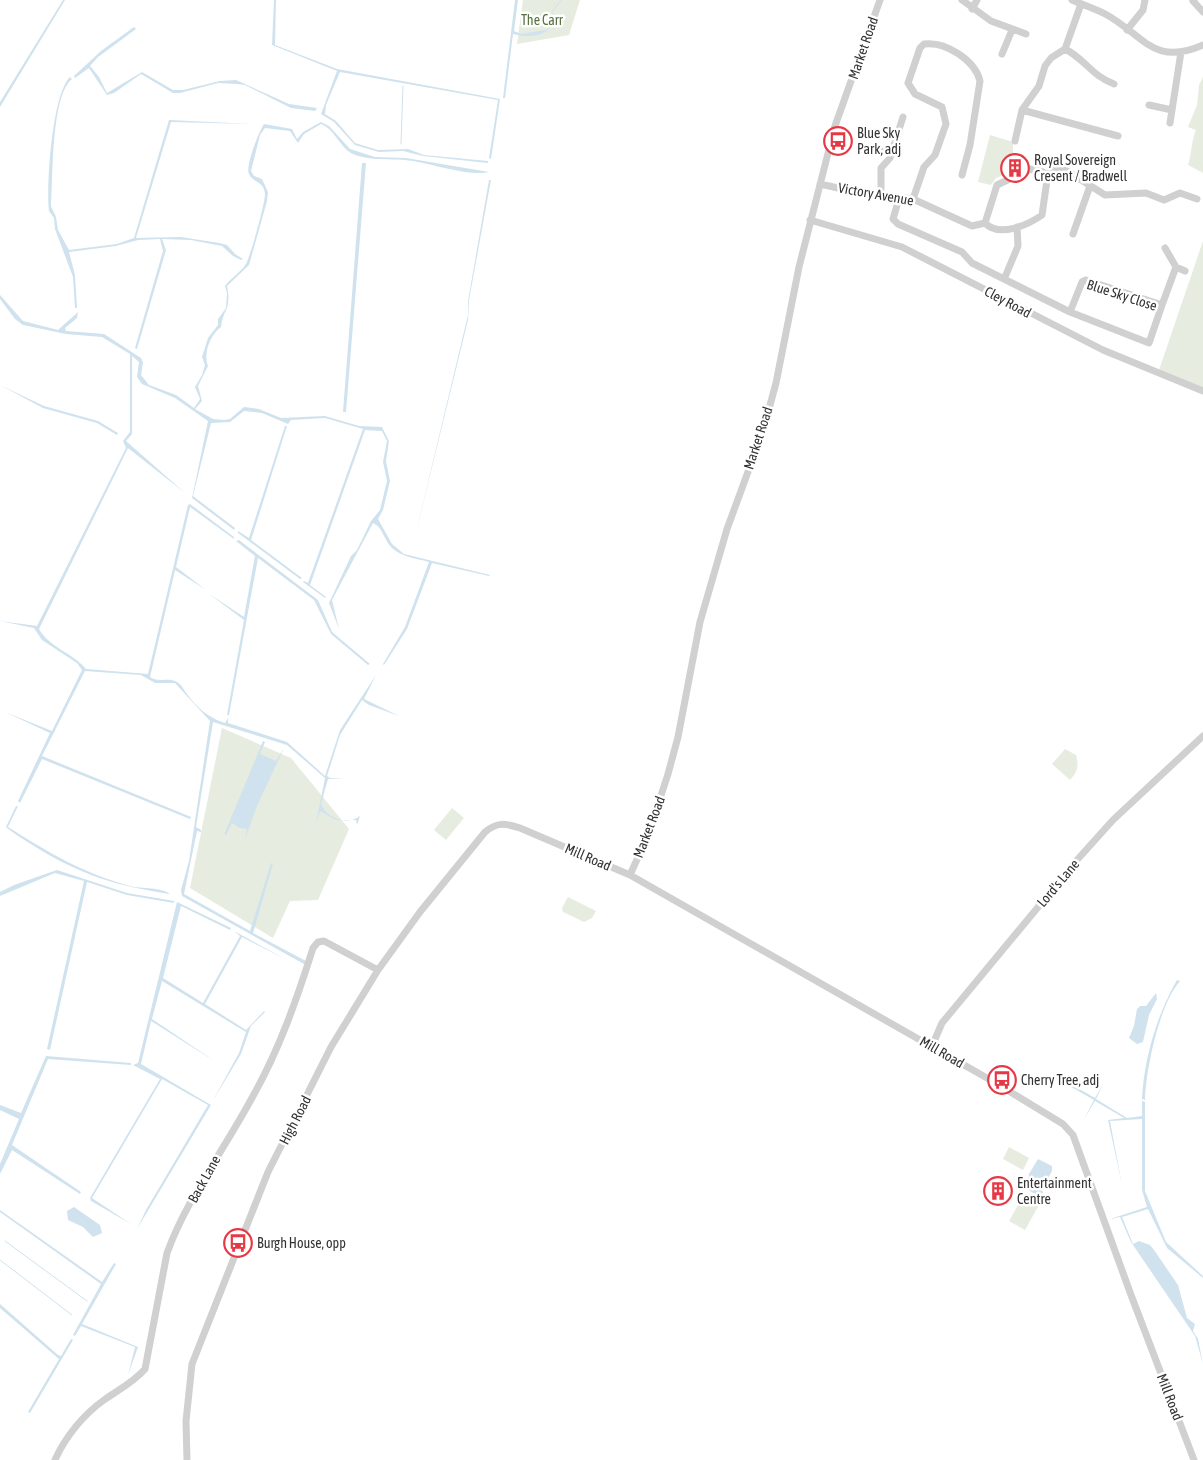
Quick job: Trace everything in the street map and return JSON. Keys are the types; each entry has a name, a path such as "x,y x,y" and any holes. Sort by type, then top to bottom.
{"street":[{"name":"Market Road","path":"630,875 648,834 668,774 678,737 700,622 727,529 763,430 810,220 835,126 880,0"},
{"path":"962,0 991,21 1026,34"},
{"path":"972,9 977,0"},
{"path":"1072,0 1109,16 1156,50 1181,52 1203,45"},
{"path":"1126,30 1143,10 1145,0"},
{"path":"1191,2 1203,12"},
{"path":"1015,141 1022,110 1039,86 1045,66 1050,58 1065,48 1081,4"},
{"path":"1002,54 1012,30"},
{"path":"913,199 924,167 935,155 946,124 942,107 915,94 908,83 920,48 924,44 938,45 962,57 978,74 980,81 970,145 962,175"},
{"path":"1065,48 1082,59 1093,73 1114,84"},
{"path":"1170,122 1181,52"},
{"path":"1148,105 1172,110"},
{"path":"1022,110 1064,119 1118,136"},
{"path":"881,196 881,168 891,153 903,117"},
{"path":"882,151 891,153"},
{"path":"986,223 997,185 1031,169 1040,170 1046,174 1050,171 1064,169 1105,195 1146,193 1164,200 1180,194 1197,199"},
{"name":"Victory Avenue","path":"820,184 881,196 913,199 972,226 986,223 990,228 998,230 1017,227 1042,215 1048,180 1046,174"},
{"path":"1073,234 1090,186"},
{"path":"1188,196 1192,187"},
{"name":"Blue Sky Close","path":"898,202 894,212 894,222 962,252 972,263 1005,277 1070,312 1149,343 1162,305 1086,280 1082,282 1070,312"},
{"name":"Cley Road","path":"810,220 902,247 1103,350 1203,391"},
{"path":"1005,277 1018,246 1017,227"},
{"path":"1165,248 1176,267 1186,270"},
{"path":"1162,305 1176,267"},
{"name":"Lord's Lane","path":"932,1046 942,1022 1077,860 1113,820 1203,736"},
{"name":"Mill Road","path":"497,824 503,823 520,828 630,875 932,1046 1063,1124 1074,1135 1131,1295 1194,1460"},
{"name":"High Road","path":"187,1460 188,1388 192,1364 210,1314 268,1172 331,1047 378,970 465,857 486,832 497,824"},
{"name":"Back Lane","path":"55,1460 63,1443 102,1401 140,1375 145,1369 167,1253 173,1235 206,1171 254,1094 296,1003 313,948 318,942 324,941 378,970"}],"green space":[{"name":"The Carr","path":"523,0 580,0 569,35 517,44"},
{"path":"1203,77 1203,173 1188,165 1196,130 1188,127 1197,105 1199,85"},
{"path":"990,135 1013,142 1013,152 1020,168 996,178 991,185 978,182"},
{"path":"1203,241 1203,388 1159,370"},
{"path":"222,728 291,758 349,829 318,900 290,901 273,938 190,888"},
{"path":"1065,749 1076,755 1077,759 1077,769 1070,780 1052,764"},
{"path":"452,808 464,818 446,840 434,830"},
{"path":"568,897 596,911 592,918 584,922 563,912 562,908"},
{"path":"1009,1147 1029,1158 1023,1170 1003,1159"},
{"path":"1023,1196 1039,1205 1025,1230 1009,1221"}],"water":[{"path":"63,0 65,0 0,107 0,102"},
{"path":"274,0 276,0 275,45 337,69 500,99 491,159 489,158 498,100 340,72 326,105 325,114 336,121 355,143 378,150 408,149 424,155 488,161 488,163 423,156 403,151 379,152 355,145 334,122 321,114 337,71 272,45"},
{"path":"515,0 518,0 514,31 521,34 546,30 549,27 555,0 550,27 547,31 533,36 513,34 505,98 503,98"},
{"path":"134,27 136,29 98,57 90,66 99,77 107,93 142,72 173,90 183,90 220,81 236,80 289,104 317,108 315,111 291,108 245,85 237,84 218,83 180,93 173,93 141,74 114,93 107,95 89,68 75,78 74,76 101,51"},
{"path":"70,77 72,79 65,88 60,102 54,138 51,206 56,217 58,230 69,250 117,244 134,238 169,120 252,124 171,122 136,238 181,237 219,243 227,245 235,254 243,259 241,260 233,256 222,246 191,240 162,239 166,250 137,349 135,348 163,251 160,239 138,240 116,246 69,252 75,275 77,308 75,308 73,277 55,229 54,218 49,211 48,182 55,120 64,87"},
{"path":"321,122 329,126 350,149 375,157 406,158 489,172 470,173 414,161 376,159 360,156 348,151 329,129 321,124 304,134 298,143 290,131 265,128 260,135 251,171 254,176 262,179 268,192 267,201 249,265 227,286 228,305 221,327 208,345 206,356 208,366 198,386 202,401 195,409 213,419 230,419 244,407 259,409 281,418 325,416 359,426 382,427 389,441 386,461 390,481 383,510 378,519 392,544 404,554 490,575 432,563 407,629 384,665 405,627 429,562 409,557 396,551 389,545 379,528 373,523 332,600 339,629 329,603 351,556 357,550 371,521 380,510 387,481 383,462 387,441 382,431 365,430 310,585 325,598 303,582 308,583 363,429 325,418 291,420 288,424 262,413 244,411 230,422 211,423 193,496 235,528 234,530 192,498 208,421 175,398 142,384 137,377 139,362 132,356 132,434 126,441 185,493 128,448 39,629 49,641 81,663 86,669 148,674 188,505 190,504 234,537 234,539 190,507 176,567 206,590 175,570 150,677 178,683 195,704 214,718 225,723 228,718 228,723 287,742 325,776 340,730 376,675 364,699 399,716 369,705 362,700 340,735 327,776 330,778 346,778 328,779 321,804 332,817 342,820 336,820 320,811 316,823 325,778 287,745 213,722 196,827 201,832 197,831 184,894 250,931 271,863 273,864 253,933 306,961 307,963 304,964 182,896 181,890 189,861 210,721 175,683 155,683 141,675 85,671 42,756 191,817 190,819 42,759 20,803 18,801 50,733 5,712 52,731 82,670 77,663 42,640 34,628 0,621 37,626 126,448 123,441 130,432 130,354 102,337 66,334 23,325 15,319 0,299 0,295 23,321 58,330 78,312 77,318 65,328 66,331 104,334 141,358 143,362 141,375 149,385 176,395 194,408 200,399 195,387 205,365 202,357 208,338 218,325 218,319 226,308 227,293 225,286 246,264 263,208 265,194 263,187 251,177 248,170 259,134 264,124 292,129 297,139 303,132"},
{"path":"362,163 366,163 346,412 343,412"},
{"path":"489,180 491,180 469,300 468,320 412,549 468,315 468,301"},
{"path":"0,385 44,406 98,421 118,433 117,435 97,423 43,408"},
{"path":"285,426 287,426 251,540 302,578 300,579 238,533 238,531 249,538"},
{"path":"239,540 318,600 332,632 370,664 368,665 331,634 314,600 258,558 229,715 227,715 244,620 208,593 244,617 255,556 236,541"},
{"path":"263,741 265,742 260,754 276,761 284,748 257,806 245,839 247,829 240,828 232,823 226,835 224,835"},
{"path":"16,806 18,806 8,827 52,854 113,881 135,887 162,890 170,894 133,887 99,878 67,865 51,856 6,827"},
{"path":"360,816 357,825 356,820 350,820"},
{"path":"57,870 127,893 174,901 174,903 127,895 87,882 50,1050 47,1049 84,881 55,873 0,896 0,892"},
{"path":"177,902 231,928 230,930 181,906 163,978 203,1003 240,936 234,931 287,960 242,937 205,1004 246,1030 265,1012 251,1026 241,1054 212,1102 239,1053 246,1032 162,981 152,1019 216,1062 151,1021 141,1064 211,1105 137,1229 146,1210 208,1105 162,1079 92,1198 131,1224 91,1201 90,1198 160,1079 133,1065 138,1063"},
{"path":"1177,980 1180,981 1166,1005 1155,1038 1145,1100 1142,1099 1143,1084 1153,1037 1163,1008"},
{"path":"1156,993 1157,999 1149,1015 1143,1042 1137,1044 1129,1038 1134,1026 1137,1009 1140,1006 1146,1006"},
{"path":"46,1056 131,1063 131,1065 48,1059 12,1145 81,1192 80,1194 12,1150 0,1174 0,1164 19,1119 0,1110 0,1105 21,1113"},
{"path":"1067,1082 1095,1098 1103,1084 1096,1099 1127,1118 1142,1116 1142,1101 1145,1102 1145,1191 1166,1242 1203,1278 1167,1248 1148,1209 1122,1217 1133,1244 1139,1241 1150,1245 1178,1285 1187,1318 1195,1324 1193,1331 1198,1339 1203,1364 1195,1336 1131,1242 1120,1217 1110,1219 1147,1207 1142,1190 1142,1119 1110,1121 1122,1185 1108,1120 1124,1118 1095,1101 1084,1119 1094,1100 1066,1084"},
{"path":"1038,1159 1052,1166 1052,1171 1042,1189 1043,1193 1037,1195 1028,1190 1031,1184 1028,1182 1029,1174"},
{"path":"74,1207 100,1225 102,1233 93,1237 83,1227 68,1220 67,1211"},
{"path":"0,1210 102,1282 114,1263 116,1264 82,1324 138,1347 128,1375 135,1347 81,1326 75,1336 73,1335 101,1284 0,1212"},
{"path":"0,1304 58,1355 61,1356 71,1339 73,1340 30,1413 28,1412 59,1359 0,1308"}],"waterway":[{"path":"553,11 561,0"},
{"path":"401,144 403,86"},
{"path":"5,1241 87,1301"},
{"path":"0,1260 72,1315"}],"place":[{"name":"Blue Sky Park, adj","path":"838,141"},
{"name":"Royal Sovereign Cresent / Bradwell","path":"1015,168"},
{"name":"Cherry Tree, adj","path":"1002,1080"},
{"name":"Entertainment Centre","path":"998,1191"},
{"name":"Burgh House, opp","path":"238,1243"}]}
